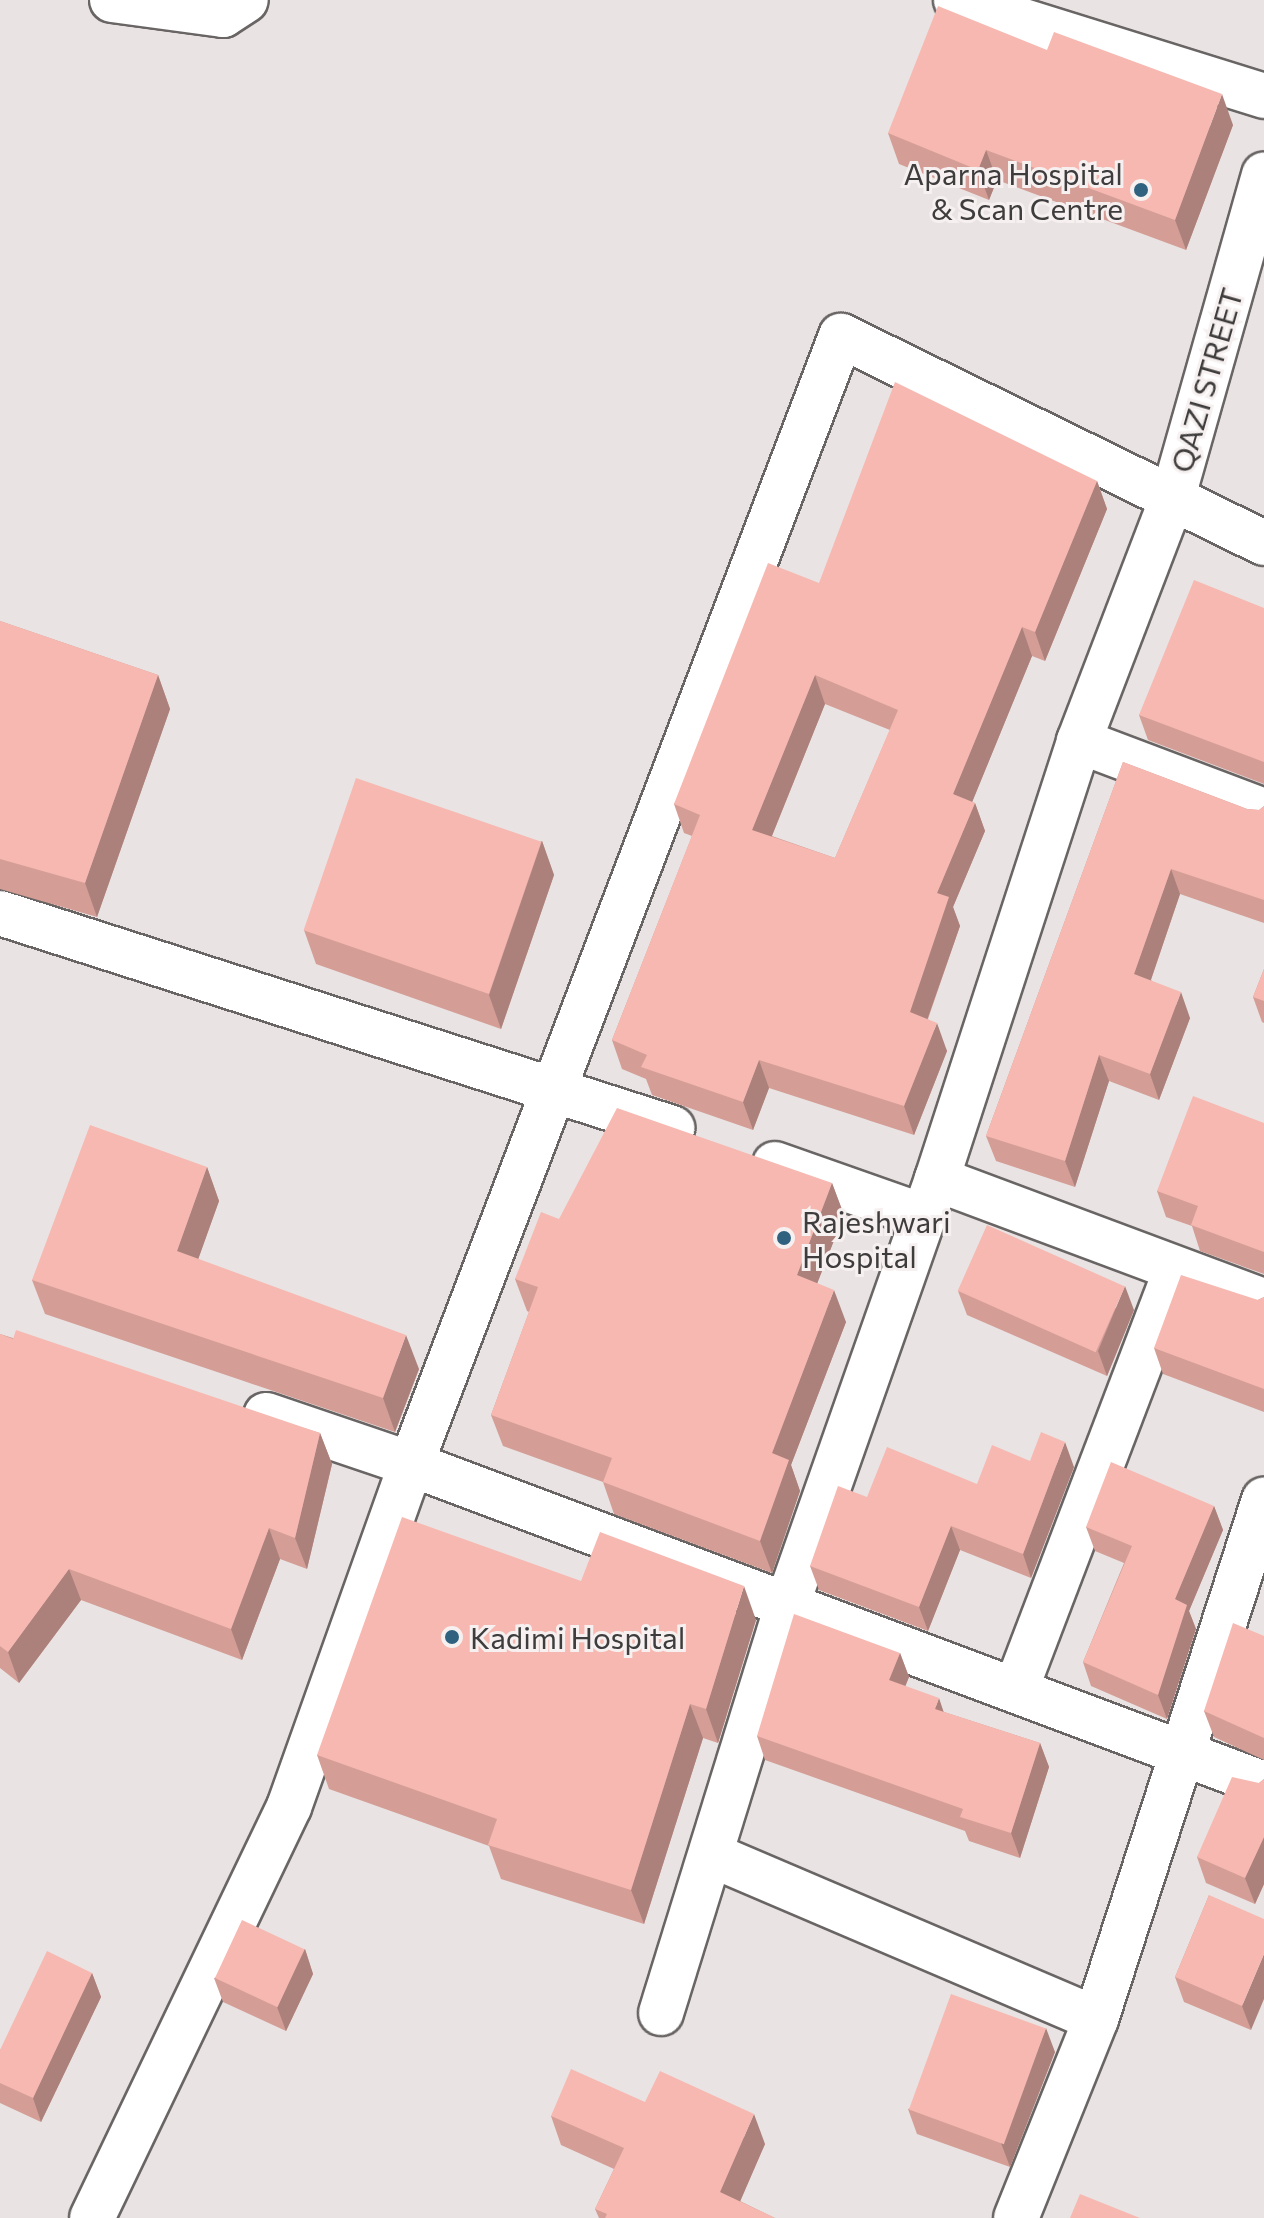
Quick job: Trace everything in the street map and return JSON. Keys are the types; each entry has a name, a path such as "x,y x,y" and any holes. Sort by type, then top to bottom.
{"street":[{"path":"112,0 223,15 246,0"},
{"path":"956,0 1264,96"},
{"name":"QAZI STREET","path":"661,2013 714,1856 788,1602 930,1197 1079,741 1174,493 1264,174"},
{"path":"92,2218 289,1807 411,1464 841,336 1174,493 1264,543"},
{"path":"1079,741 1264,811"},
{"path":"0,913 555,1088 724,1147 930,1197 1176,1269 1264,1301"},
{"path":"1016,1689 1176,1269"},
{"path":"231,1403 411,1464 788,1602 1264,1784"},
{"path":"1016,2218 1096,2019 1264,1500"},
{"path":"714,1856 1096,2019"}],"building":[{"path":"938,6 1047,50 1054,32 1222,94 1175,220 986,150 978,170 888,133"},
{"path":"895,382 1097,481 1035,632 1022,627 953,794 975,803 937,893 949,897 910,1012 937,1023 904,1106 759,1060 743,1102 641,1067 647,1055 612,1040 700,815 674,804 768,563 819,583","holes":["815,675 898,710 835,858 752,830"]},
{"path":"1194,580 1264,608 1264,762 1139,715"},
{"path":"0,621 158,675 85,883 0,859"},
{"path":"1123,762 1247,809 1259,810 1264,806 1264,900 1171,869 1134,974 1181,992 1150,1074 1099,1055 1065,1161 986,1136"},
{"path":"356,778 541,842 489,994 304,930"},
{"path":"1264,969 1264,1001 1253,997"},
{"path":"1193,1096 1264,1123 1264,1252 1191,1225 1198,1206 1157,1191"},
{"path":"617,1108 832,1183 797,1275 834,1290 772,1453 789,1460 760,1541 603,1482 612,1458 491,1415 538,1287 515,1279 541,1212 559,1219"},
{"path":"90,1125 207,1167 177,1251 406,1335 383,1398 32,1280"},
{"path":"987,1225 1125,1286 1096,1352 958,1291"},
{"path":"1181,1275 1258,1300 1264,1297 1264,1389 1154,1348"},
{"path":"16,1330 320,1433 295,1538 269,1528 231,1629 69,1569 8,1652 0,1646 0,1334 13,1339"},
{"path":"1041,1432 1065,1442 1023,1554 951,1526 919,1607 810,1566 838,1486 867,1497 887,1447 977,1484 992,1445 1030,1461"},
{"path":"1111,1462 1214,1506 1175,1599 1187,1605 1158,1695 1083,1662 1132,1546 1086,1527"},
{"path":"402,1517 581,1581 600,1532 744,1586 706,1709 690,1704 631,1890 488,1845 497,1819 317,1755"},
{"path":"794,1614 900,1653 889,1680 939,1698 935,1709 1040,1743 1011,1833 960,1817 963,1809 757,1736"},
{"path":"1233,1623 1264,1636 1264,1738 1204,1711"},
{"path":"1232,1777 1259,1783 1264,1779 1264,1837 1245,1878 1197,1857"},
{"path":"1209,1895 1264,1919 1264,1954 1242,2006 1175,1977"},
{"path":"242,1920 305,1949 277,2007 215,1978"},
{"path":"47,1951 92,1973 33,2098 0,2083 0,2050"},
{"path":"951,1994 1046,2029 1004,2144 909,2110"},
{"path":"571,2069 645,2102 660,2071 754,2114 720,2192 775,2218 605,2218 607,2214 595,2209 624,2148 551,2116"},
{"path":"1080,2194 1140,2218 1070,2218"}],"place":[{"name":"Aparna Hospital & Scan Centre","path":"1141,190"},
{"name":"Rajeshwari Hospital","path":"784,1238"},
{"name":"Kadimi Hospital","path":"452,1637"}]}
